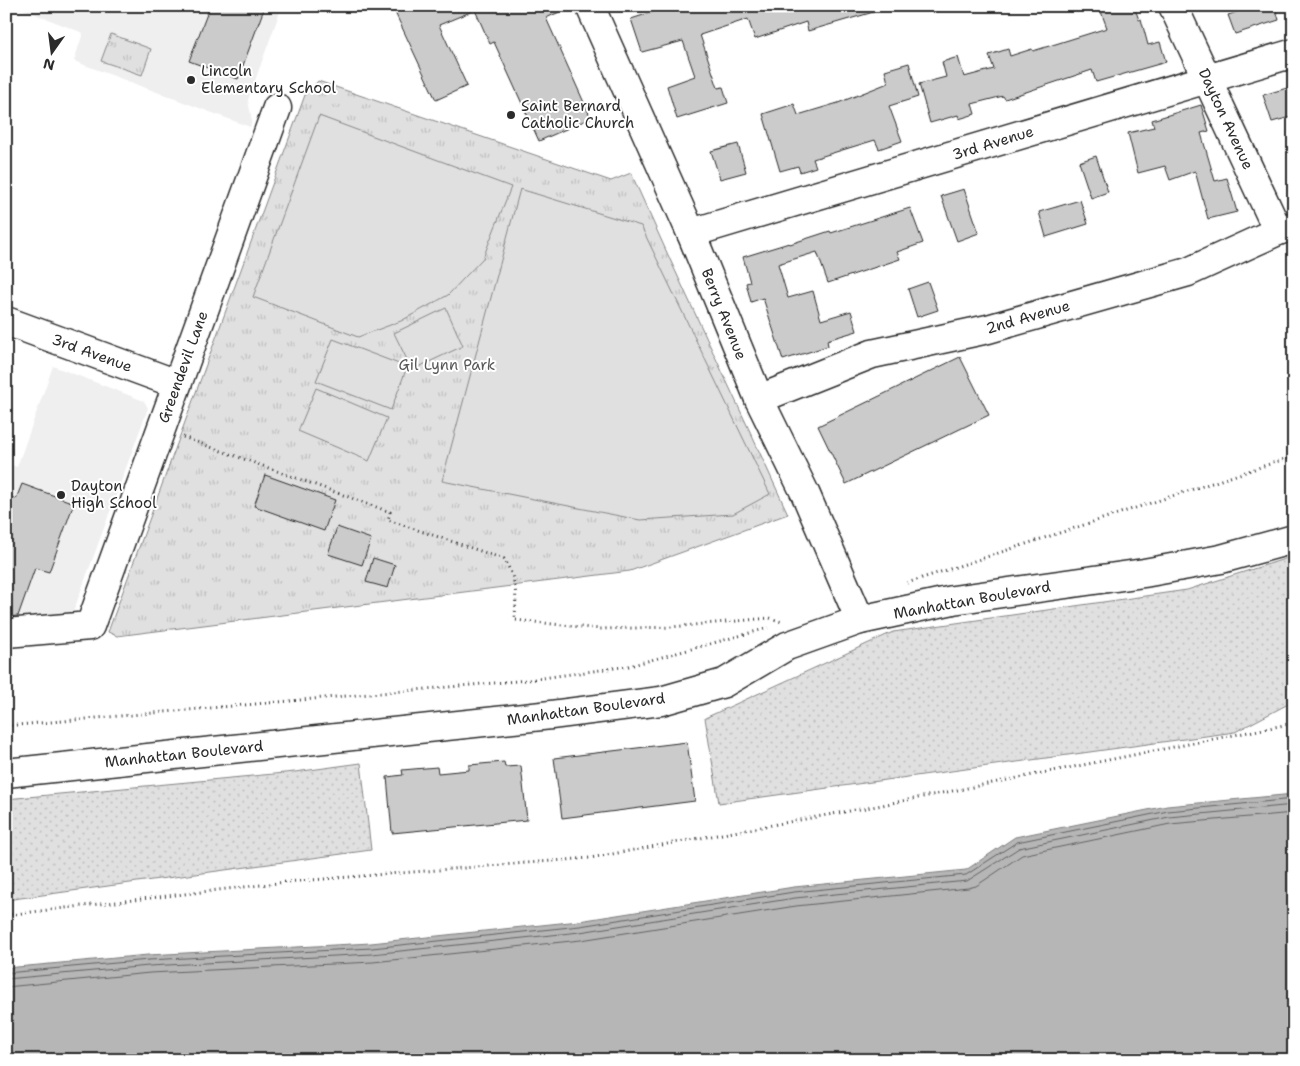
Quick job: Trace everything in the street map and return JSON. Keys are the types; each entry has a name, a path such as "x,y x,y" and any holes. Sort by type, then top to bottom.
{"street":[{"name":"Berry Avenue","path":"590,6 691,234 759,399 805,493 860,620"},
{"name":"Dayton Avenue","path":"1173,6 1207,79 1286,229"},
{"name":"3rd Avenue","path":"691,234 1294,53"},
{"name":"Greendevil Lane","path":"6,633 90,626 277,108"},
{"name":"2nd Avenue","path":"759,399 872,354 988,329 1188,272 1286,229"},
{"name":"3rd Avenue","path":"6,321 177,384"},
{"name":"Manhattan Boulevard","path":"6,772 551,715 661,701 724,683 787,646 860,620 953,600 1144,573 1222,559 1294,539"}],"path":[{"path":"6,726 528,680 629,666 785,624 770,618 671,627 600,629 515,620 516,585 504,559 388,520 390,512 161,429"},
{"path":"899,586 1294,456"},
{"path":"6,915 286,882 590,858 877,806 1294,722"}],"shaded area":[{"name":"Lincoln Elementary School","path":"15,6 282,6 248,100 252,121 250,127 74,61 83,33"},
{"name":"Dayton High School","path":"53,366 144,401 148,408 71,618 6,629 6,463 17,467"}],"green space":[{"path":"111,34 151,49 142,75 101,61"},
{"name":"Gil Lynn Park","path":"318,81 611,181 631,173 788,514 630,571 117,636 108,632 305,95"},
{"path":"319,116 511,187 483,258 448,295 401,321 358,337 253,297"},
{"path":"520,189 641,226 770,494 733,514 640,520 442,481"},
{"path":"446,308 463,346 412,370 394,333"},
{"path":"333,339 407,367 391,410 316,381"},
{"path":"316,388 387,418 369,461 298,431"},
{"path":"1294,556 1294,701 1235,732 719,803 705,718 893,632 1187,590"},
{"path":"361,763 371,850 6,900 6,799 295,772"}],"water":[{"path":"1294,794 1294,1060 6,1060 6,968 148,955 371,943 579,921 794,887 966,870 1015,837 1167,806"}],"building":[{"path":"210,6 265,6 238,79 189,61"},
{"path":"392,6 573,6 546,18 591,118 539,141 494,42 490,44 475,10 439,25 467,86 436,100"},
{"path":"672,6 876,6 877,11 808,31 806,22 755,39 748,19 700,35 718,88 723,87 728,103 677,119 667,86 695,76 683,41 642,52 631,19"},
{"path":"1099,6 1134,6 1139,20 1141,19 1148,45 1160,42 1166,62 1096,82 1092,70 1005,99 1003,96 972,104 975,114 959,119 958,115 930,123 919,84 946,77 942,62 958,57 964,77 994,69 989,55 1008,49 1010,56 1032,49 1033,51 1107,28"},
{"path":"1255,6 1275,6 1279,20 1235,34 1228,15"},
{"path":"909,63 918,97 889,106 902,141 879,149 875,140 813,159 816,167 800,172 798,166 780,171 763,114 794,104 798,115 838,103 888,83 885,70"},
{"path":"1294,86 1294,116 1272,122 1263,95"},
{"path":"1201,105 1209,131 1201,133 1215,181 1227,178 1237,212 1208,219 1195,171 1170,180 1165,166 1138,173 1128,133 1154,127 1152,120"},
{"path":"738,144 746,172 720,179 711,151"},
{"path":"1096,156 1108,192 1091,198 1079,162"},
{"path":"964,189 979,233 957,241 941,196"},
{"path":"1080,200 1088,224 1046,237 1039,212"},
{"path":"910,208 923,243 897,252 900,259 828,283 817,252 778,264 788,298 813,291 821,320 851,311 857,331 827,340 828,346 783,360 763,298 751,302 746,283 750,282 743,257 830,231 831,233"},
{"path":"928,282 938,310 917,317 908,289"},
{"path":"960,357 989,415 846,484 818,426"},
{"path":"265,475 335,500 324,531 254,506"},
{"path":"22,484 74,503 49,572 35,568 18,616 6,617 6,495 16,499"},
{"path":"337,527 371,539 362,565 328,554"},
{"path":"373,558 395,565 388,588 366,582"},
{"path":"687,742 695,801 562,818 554,758"},
{"path":"504,762 505,767 521,766 527,820 392,833 387,777 403,775 402,770 437,767 438,773 469,770 469,765"}],"place":[{"name":"Lincoln Elementary School","path":"191,80"},
{"name":"Saint Bernard Catholic Church","path":"511,115"},
{"name":"Dayton High School","path":"61,495"}]}
